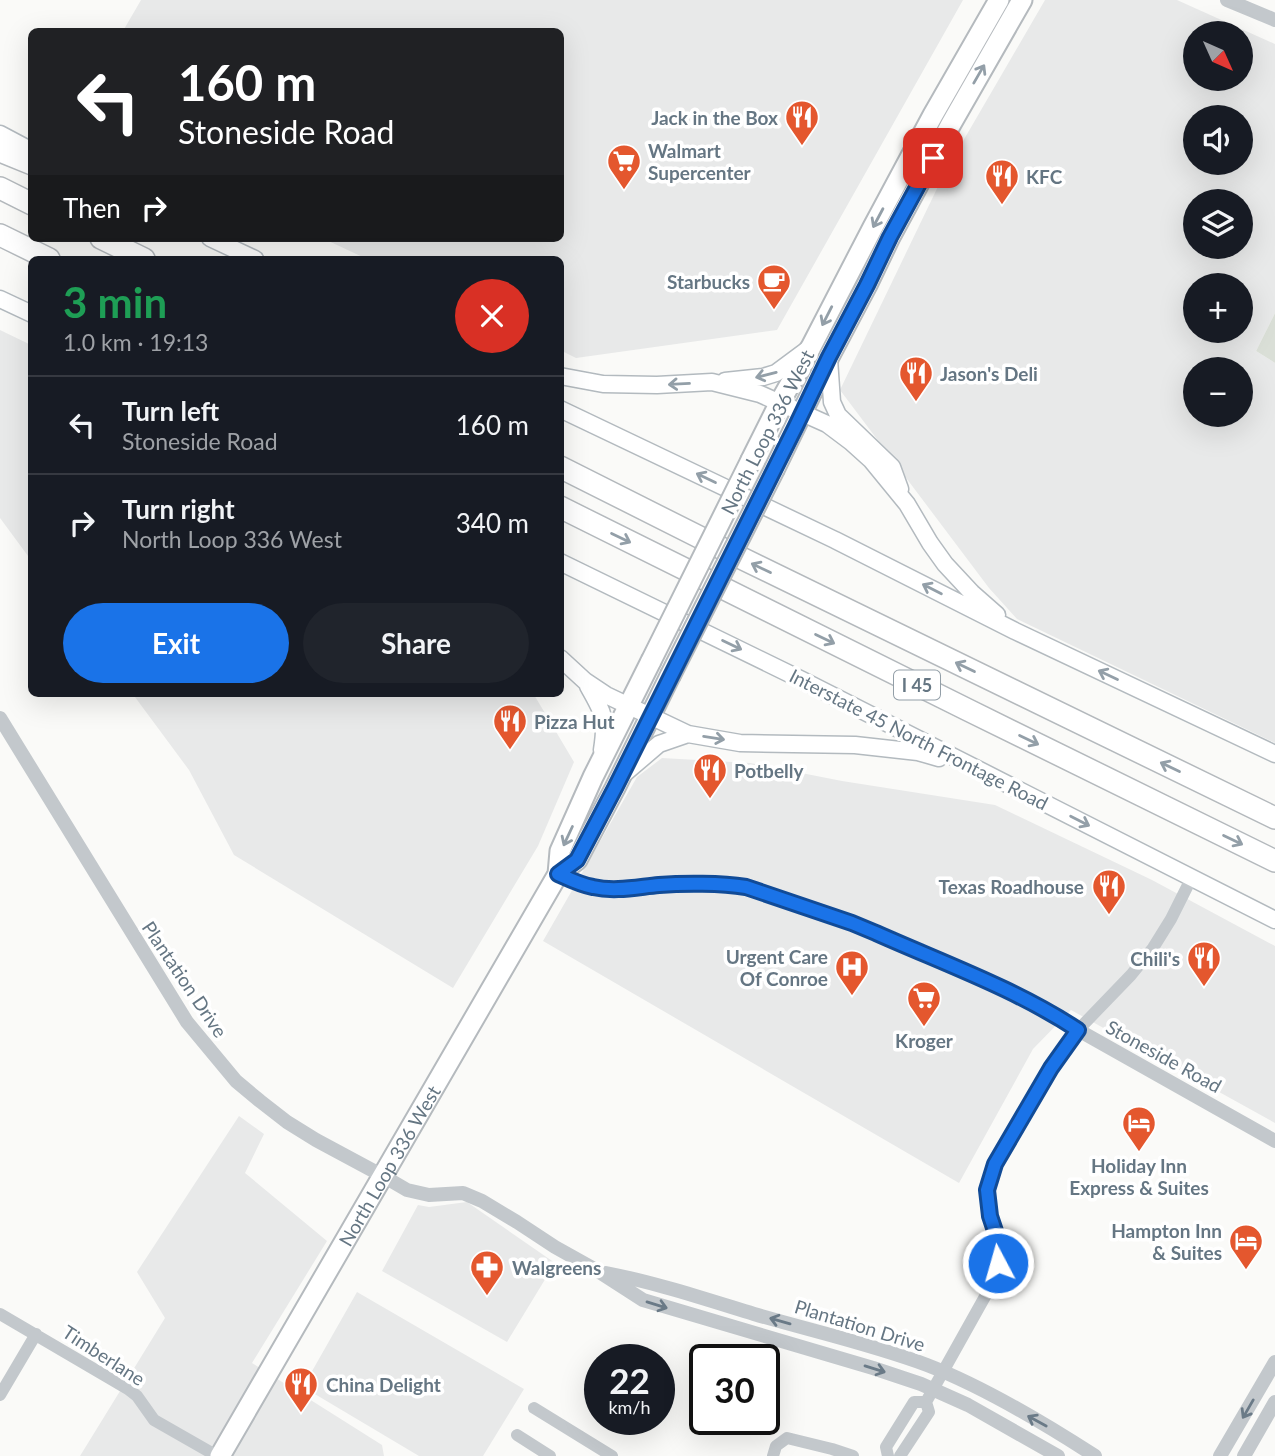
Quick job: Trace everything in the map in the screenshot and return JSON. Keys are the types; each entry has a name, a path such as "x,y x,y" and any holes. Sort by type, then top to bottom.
{"highway":[{"path":"0,151 28,162"},
{"path":"0,188 28,202"},
{"path":"0,235 43,256"},
{"path":"109,242 138,256"},
{"name":"I 45","path":"564,469 1275,818"},
{"name":"I 45","path":"564,509 1275,861"}],"main road":[{"name":"North Loop 336 West","path":"558,874 560,851 601,761 780,402 933,115 999,0"},
{"name":"North Loop 336 West","path":"219,1456 558,874 577,860 890,237 1021,0"},
{"path":"0,134 28,148"},
{"path":"219,242 249,256"},
{"path":"0,299 28,312"},
{"path":"564,377 603,384 657,385 763,377 776,373 811,347"},
{"path":"829,357 832,402 838,415 891,467 906,504"},
{"path":"712,382 780,402 827,424 851,442 871,460 906,504 945,564 972,593 1015,631"},
{"path":"564,410 835,540 1015,631 1275,754"},
{"name":"Interstate 45 North Frontage Road","path":"564,564 802,680 1275,920"},
{"path":"564,662 606,695 688,734 740,743 855,746 918,752 975,768"},
{"path":"585,681 604,717 606,727 601,761"},
{"path":"620,777 659,744 688,734"}],"street":[{"path":"1227,0 1275,20"},
{"name":"Plantation Drive","path":"0,718 187,1022 236,1081 287,1122 407,1190 429,1195 463,1193 470,1196 643,1300 873,1368 934,1390 968,1405 1059,1456"},
{"name":"Stoneside Road","path":"558,874 581,884 616,890 662,885 732,885 852,923 1055,1014 1078,1030 1275,1140"},
{"path":"926,1402 988,1293 998,1263 999,1243 990,1216 987,1190 995,1164 1051,1068 1078,1030 1153,948 1192,877"},
{"name":"Plantation Drive","path":"598,1271 650,1282 879,1349 942,1372 977,1388 1095,1456"},
{"name":"Timberlane","path":"0,1314 128,1389 154,1420 219,1456"},
{"path":"0,1395 36,1334"},
{"path":"1220,1456 1275,1362"},
{"path":"888,1456 886,1447 914,1402 926,1402"},
{"path":"900,1456 929,1412 926,1402"},
{"path":"1244,1456 1275,1402"},
{"path":"534,1408 612,1456"},
{"path":"899,1426 914,1435"},
{"path":"517,1435 550,1456"},
{"path":"773,1456 776,1446 787,1438 853,1456"}],"shaded area":[{"path":"141,0 963,0 777,330 576,358 564,352 564,256 361,256 331,242 564,242 564,28 125,28"},
{"path":"1045,0 1177,0 1224,21 1183,21 1183,91 1253,91 1253,34 1275,44 1275,313 1256,351 1275,363 1275,743 1017,619 989,588 840,390 945,172"},
{"path":"1275,313 1275,363 1256,351"},
{"path":"0,330 28,344 28,556 0,518"},
{"path":"135,697 535,697 574,762 538,846 453,988 234,855 189,770"},
{"path":"662,758 750,763 842,781 995,805 1152,880 1275,946 1275,1123 1071,1010 1033,1049 959,1183 543,941 637,777"},
{"path":"239,1116 264,1134 245,1173 327,1241 252,1363 382,1445 384,1456 80,1456 165,1318 137,1272"},
{"path":"467,1202 555,1263 507,1342 382,1271 418,1205 429,1207"},
{"path":"357,1292 524,1389 483,1456 419,1456 303,1387"}],"place":[{"name":"Jack in the Box","path":"802,147"},
{"name":"Walmart Supercenter","path":"624,191"},
{"name":"KFC","path":"1002,206"},
{"name":"Starbucks","path":"774,311"},
{"name":"Jason's Deli","path":"916,403"},
{"name":"Pizza Hut","path":"510,751"},
{"name":"Potbelly","path":"710,800"},
{"name":"Texas Roadhouse","path":"1109,916"},
{"name":"Chili's","path":"1204,988"},
{"name":"Urgent Care Of Conroe","path":"852,997"},
{"name":"Kroger","path":"924,1028"},
{"name":"Holiday Inn Express & Suites","path":"1139,1153"},
{"name":"Hampton Inn & Suites","path":"1246,1271"},
{"name":"Walgreens","path":"487,1297"},
{"name":"China Delight","path":"301,1414"}],"route":[{"path":"933,158 829,357 615,788 577,860 558,874 581,884 616,890 662,885 746,887 876,933 1025,999 1055,1014 1078,1030 1051,1068 995,1164 987,1190 990,1216 999,1243 998,1263"}]}
